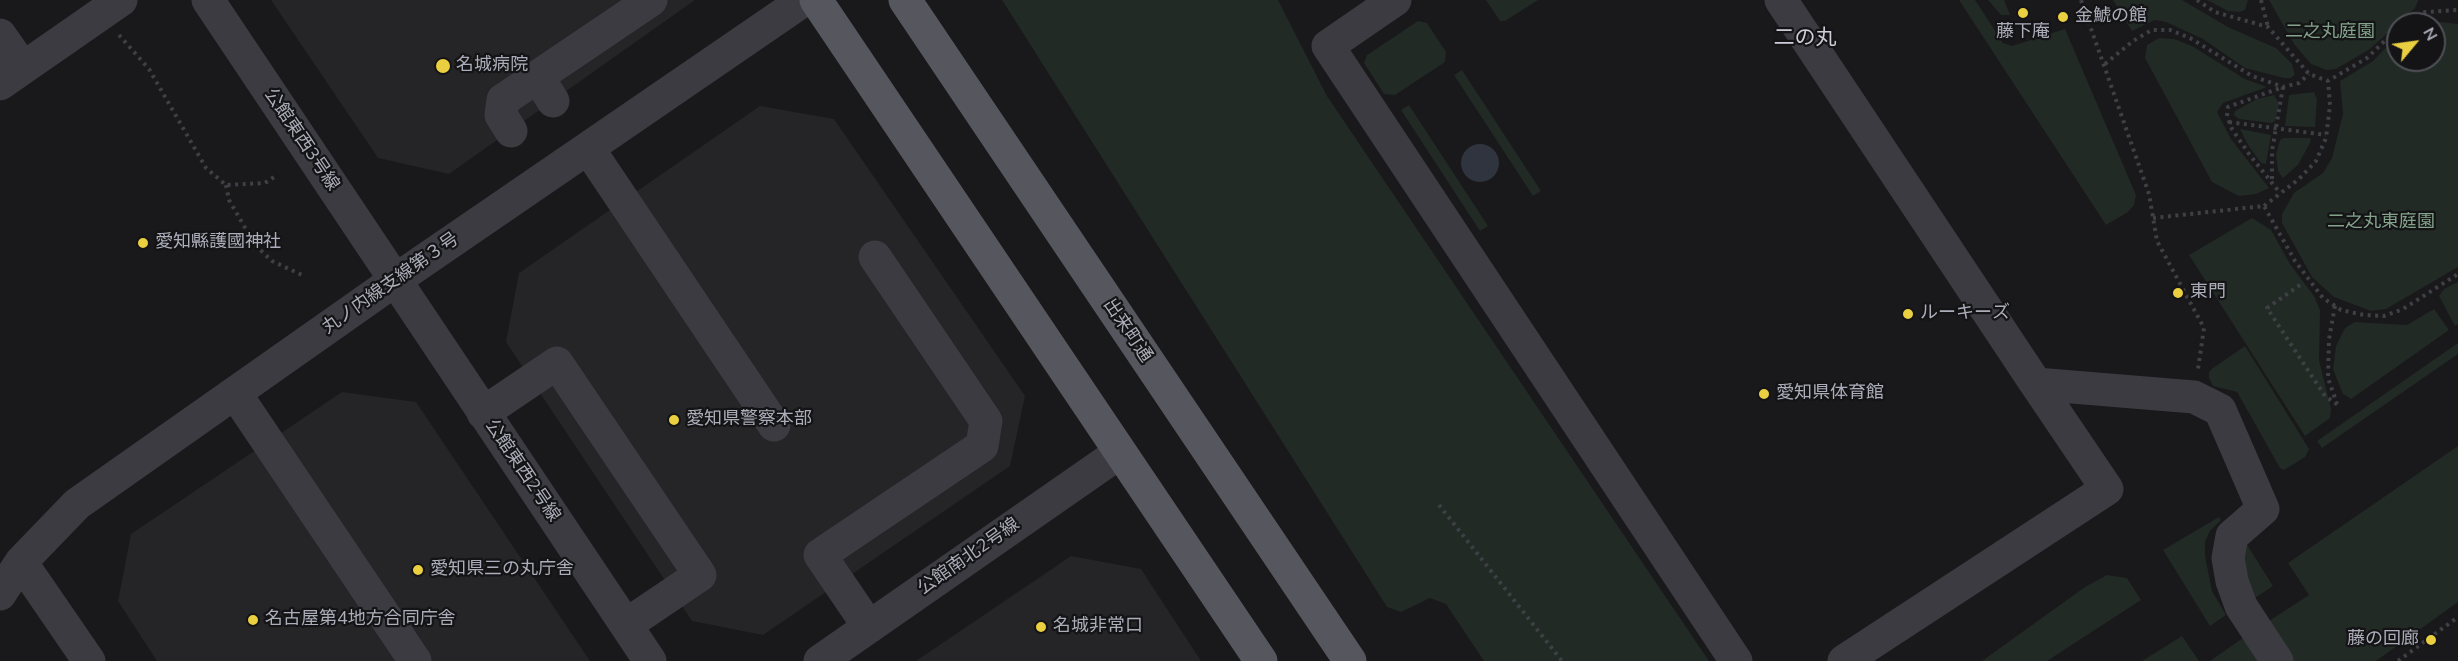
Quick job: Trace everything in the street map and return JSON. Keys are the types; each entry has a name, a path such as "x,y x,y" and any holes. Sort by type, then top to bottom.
{"main road":[{"path":"816,0 1261,661"},
{"name":"出来町通","path":"905,0 1350,661"}],"street":[{"name":"公館東西3号線","path":"208,0 394,281"},
{"path":"511,131 501,115 503,100 545,89 651,0"},
{"name":"丸ノ内線支線第３号","path":"0,594 21,562 77,504 394,281 804,0"},
{"path":"1395,0 1328,46 1736,661"},
{"path":"1781,0 2107,489 1844,661"},
{"path":"0,35 12,76 111,7"},
{"path":"588,148 774,425"},
{"path":"869,627 820,555 982,446 986,421 875,257"},
{"name":"公館東西2号線","path":"394,281 650,661"},
{"path":"483,413 557,363 603,430 700,575 626,625"},
{"path":"2036,384 2194,397 2220,410 2263,509 2232,536 2228,558 2232,581 2241,606 2277,661"},
{"path":"235,393 415,661"},
{"name":"公館南北2号線","path":"819,661 1119,453"},
{"path":"21,562 89,661"}],"path":[{"path":"2081,0 2149,194 2157,241 2204,328 2194,397"},
{"path":"2198,0 2215,12 2268,27"},
{"path":"2261,0 2268,27 2309,74 2328,81"},
{"path":"111,7 206,168 226,185 228,200 255,245 272,261 302,275"},
{"path":"2425,12 2458,10"},
{"path":"2104,64 2133,41 2152,30 2170,30 2190,38 2252,76 2283,87"},
{"path":"2328,81 2367,58 2386,40"},
{"path":"2280,193 2272,179 2249,154 2229,122 2228,107 2299,83 2309,74"},
{"path":"2153,218 2264,206 2316,161 2326,135 2330,105 2328,81"},
{"path":"2272,179 2272,150 2283,87"},
{"path":"2229,122 2326,135"},
{"path":"226,185 265,183 277,175"},
{"path":"2264,206 2307,279 2323,298 2336,306 2364,315 2384,316 2403,309 2458,274"},
{"path":"2300,285 2267,308 2325,396 2338,405 2328,378 2329,339 2336,306"},
{"path":"1439,505 1562,661"},
{"path":"2398,661 2458,617"}],"shaded area":[{"path":"271,0 695,0 449,174 378,158"},
{"path":"760,106 834,119 1025,396 1010,466 763,635 692,621 506,342 519,273"},
{"path":"1480,144 1494,149 1499,163 1494,177 1480,182 1466,177 1461,163 1466,149"},
{"path":"342,392 416,402 590,661 157,661 118,601 131,534"},
{"path":"1071,556 1141,569 1201,661 916,661"}],"green space":[{"path":"1002,0 1278,0 1327,96 1709,661 1484,661 1446,604 1430,598 1401,612 1387,607"},
{"path":"1486,0 1538,0 1505,21 1500,21"},
{"path":"1959,0 1975,0 2003,43 2012,46 2065,29 2136,195 2134,205 2128,212 2106,225"},
{"path":"1988,0 2004,0 2010,15 2001,15"},
{"path":"2113,0 2182,0 2228,27 2276,48 2292,64 2295,74 2291,78 2284,78 2245,68 2203,39 2166,22 2155,20 2132,31"},
{"path":"2207,0 2248,0 2245,10 2240,12 2228,11"},
{"name":"二之丸庭園","path":"2269,0 2418,0 2411,12 2386,12 2386,34 2370,49 2336,69 2327,70 2311,64 2294,44"},
{"path":"1418,21 1427,23 1446,52 1445,62 1395,95 1384,94 1364,63 1367,55"},
{"name":"二之丸東庭園","path":"2446,23 2458,24 2458,267 2386,309 2371,311 2334,297 2312,277 2282,223 2282,214 2294,193 2323,173 2332,158 2343,114 2340,81 2373,61 2386,47 2386,72 2446,72"},
{"path":"2159,38 2174,39 2192,46 2245,79 2267,87 2223,103 2217,112 2231,139 2269,188 2256,194 2239,196 2212,182 2145,58 2147,45"},
{"path":"1462,70 1541,191 1533,196 1454,75"},
{"path":"2314,92 2317,99 2315,127 2285,126 2289,95"},
{"path":"2274,95 2279,104 2275,121 2272,123 2239,119 2234,115 2235,111 2257,99"},
{"path":"1409,105 1488,226 1480,231 1401,110"},
{"path":"2240,129 2271,135 2266,164 2261,163"},
{"path":"2310,138 2311,141 2298,165 2283,178 2278,171 2276,154 2280,140"},
{"path":"2252,218 2271,230 2290,264 2314,296 2320,310 2319,360 2331,409 2330,418 2305,436 2189,255"},
{"path":"2458,282 2458,324 2455,326 2439,296 2444,289"},
{"path":"2434,309 2449,330 2351,399 2343,394 2333,369 2336,346 2345,328 2355,322 2407,325"},
{"path":"2458,343 2458,354 2322,448 2317,441"},
{"path":"2245,346 2309,449 2305,457 2284,470 2280,468 2237,392 2213,386 2209,378 2209,372 2213,368"},
{"path":"2458,446 2458,602 2376,661 2291,661 2266,623 2309,595 2288,563"},
{"path":"2219,517 2221,520 2210,531 2205,542 2205,556 2212,591 2226,615 2210,626 2163,550"},
{"path":"2244,540 2273,586 2252,600 2243,578"},
{"path":"2107,575 2127,578 2141,600 2047,661 1982,661 2085,587"},
{"path":"2182,636 2199,661 2142,661"},
{"path":"2243,638 2258,661 2210,661"}],"place":[{"name":"藤下庵","path":"2023,13"},
{"name":"金鯱の館","path":"2063,17"},
{"name":"名城病院","path":"443,66"},
{"name":"愛知縣護國神社","path":"143,243"},
{"name":"東門","path":"2178,293"},
{"name":"ルーキーズ","path":"1908,314"},
{"name":"愛知県体育館","path":"1764,394"},
{"name":"愛知県警察本部","path":"674,420"},
{"name":"愛知県三の丸庁舎","path":"418,570"},
{"name":"名古屋第4地方合同庁舎","path":"253,620"},
{"name":"名城非常口","path":"1041,627"},
{"name":"藤の回廊","path":"2431,640"}],"district":[{"name":"二の丸","path":"1805,39"}]}
